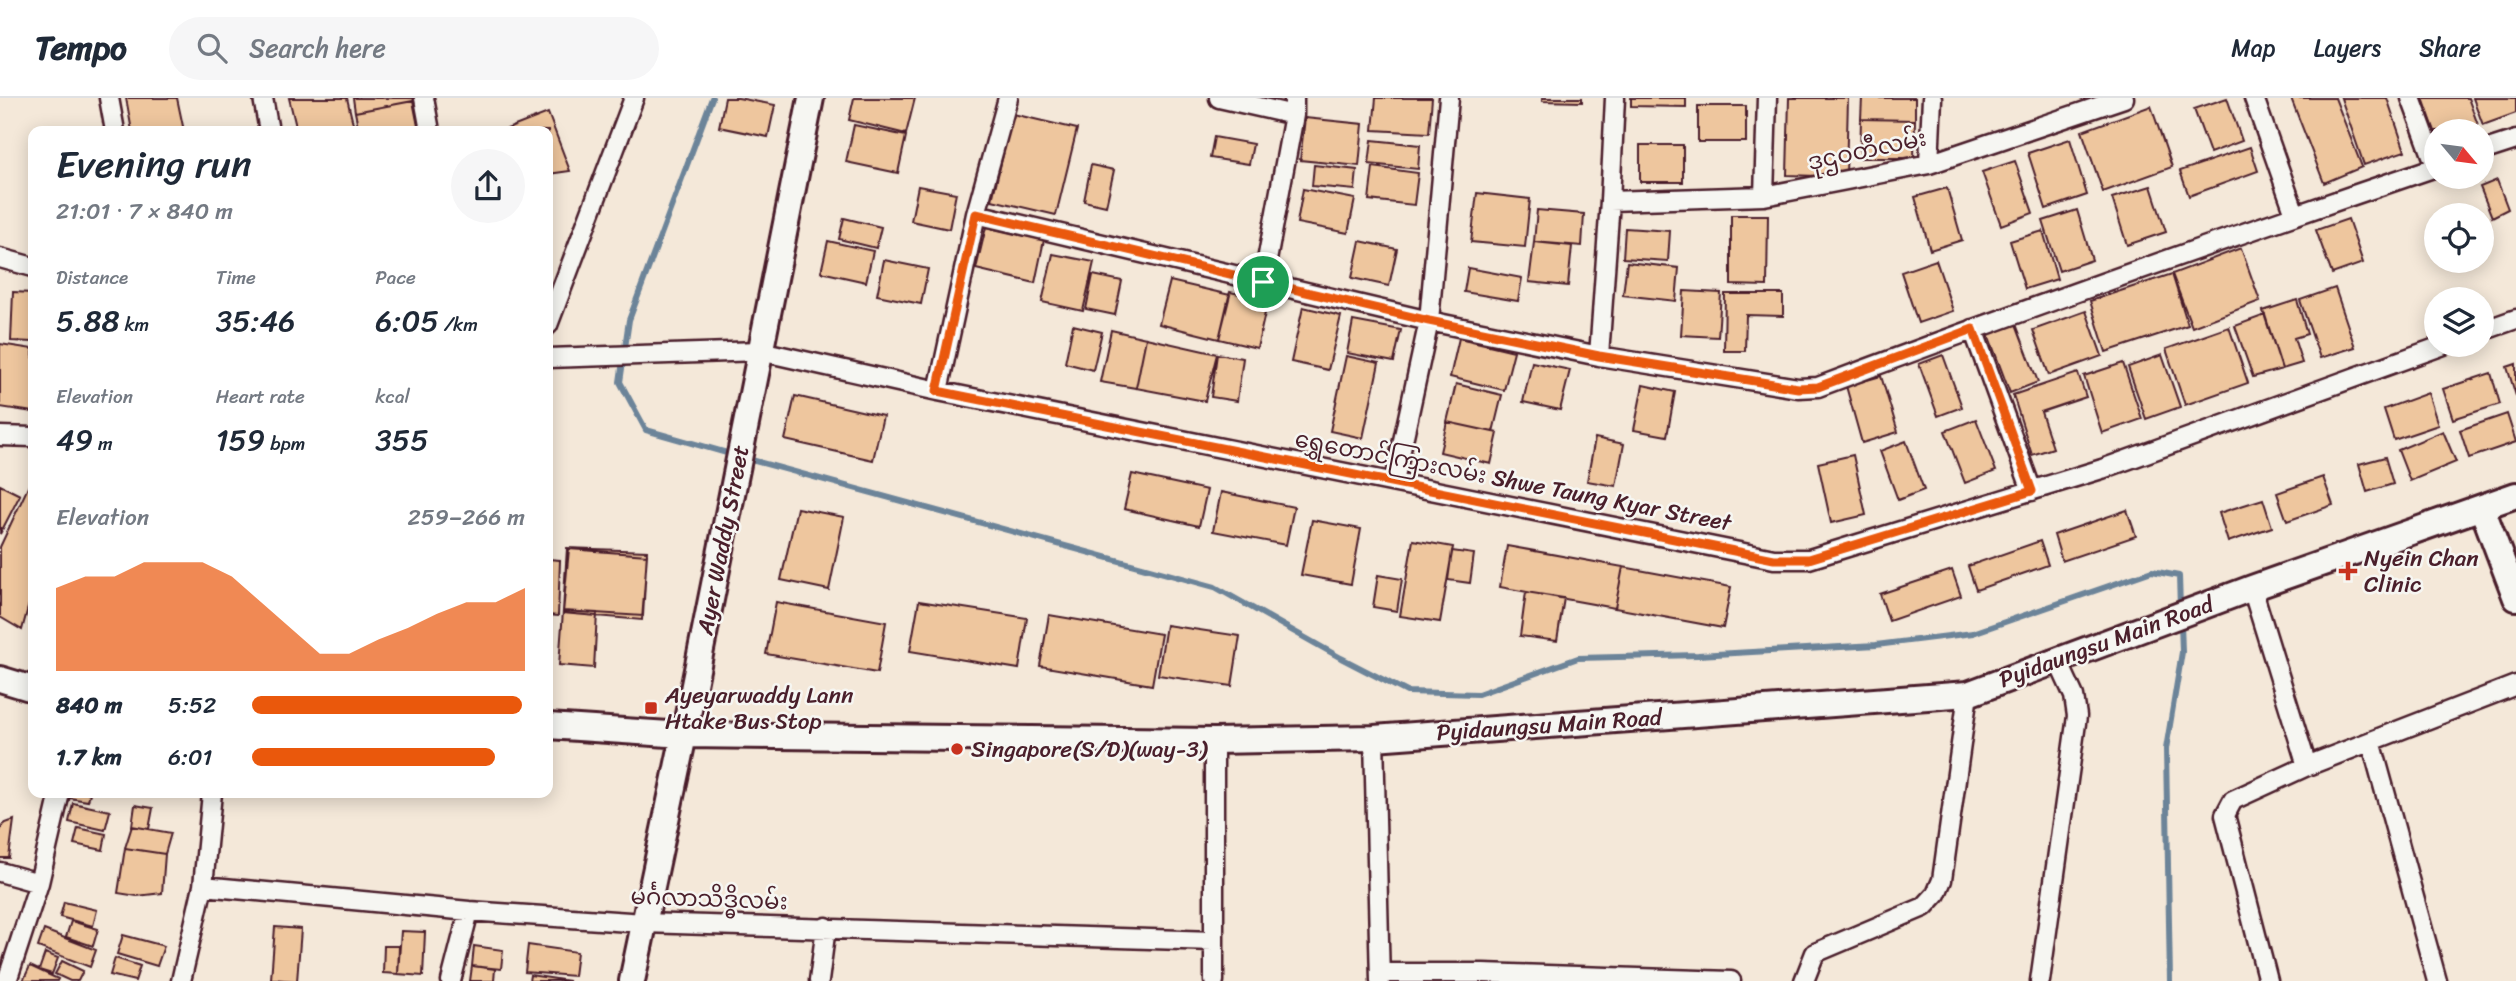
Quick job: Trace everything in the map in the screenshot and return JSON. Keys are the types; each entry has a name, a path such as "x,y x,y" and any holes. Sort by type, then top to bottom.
{"main road":[{"name":"Ayer Waddy Street","path":"632,981 811,98"},
{"name":"Pyidaungsu Main Road","path":"553,726 684,734 1214,741 1374,738 1968,694 2252,588 2516,495"},
{"path":"2482,508 2516,598"},
{"path":"0,680 28,688"}],"street":[{"path":"109,98 114,126"},
{"path":"263,98 268,126"},
{"path":"424,98 429,126"},
{"path":"553,311 634,98"},
{"path":"937,391 976,214 1009,98"},
{"path":"1219,98 1294,107 1263,282"},
{"path":"1394,482 1429,321 1449,98"},
{"path":"1599,356 1615,98"},
{"path":"1764,196 1768,98"},
{"path":"1929,164 1932,98"},
{"name":"ဒုဌဝတီလမ်း","path":"1610,201 1764,196 1929,164 2124,98"},
{"path":"2254,98 2295,214"},
{"path":"2411,98 2424,133"},
{"path":"2494,147 2516,140"},
{"path":"976,214 1429,321 1599,356 1798,388 1818,387 1973,329 2424,170"},
{"path":"0,258 28,266"},
{"path":"2494,327 2516,319"},
{"path":"1973,329 2032,491"},
{"name":"ရွှေတောင်ကြားလမ်း Shwe Taung Kyar Street","path":"553,358 760,351 937,391 1774,559 1809,559 2102,469 2424,352"},
{"path":"0,436 28,438"},
{"path":"2252,588 2307,766"},
{"path":"2040,981 2077,716 2074,696 2057,659"},
{"path":"2268,981 2225,815 2233,800 2307,766 2516,685"},
{"path":"1804,981 1815,953 1924,907 1936,894 1942,880 1968,694"},
{"path":"1374,738 1380,977 1483,972 1731,981"},
{"path":"1214,741 1214,981"},
{"path":"2371,741 2437,981"},
{"path":"7,981 39,883 59,798"},
{"path":"181,981 204,886 212,798"},
{"path":"0,872 39,883"},
{"name":"မင်္ဂလာသိဒ္ဓိလမ်း","path":"204,886 470,911 644,923 1214,941"},
{"path":"451,981 470,911"},
{"path":"819,981 825,928"}],"building":[{"path":"126,98 177,98 183,126 131,126"},
{"path":"289,98 347,98 354,126 296,126"},
{"path":"353,98 417,98 418,100 355,112"},
{"path":"725,98 775,105 768,137 719,127"},
{"path":"854,98 915,98 906,134 849,120"},
{"path":"1376,98 1432,98 1429,133 1373,130"},
{"path":"1542,98 1582,98 1582,102 1542,101"},
{"path":"1631,98 1686,98 1686,107 1631,106"},
{"path":"1789,98 1848,98 1846,177 1787,175"},
{"path":"1862,98 1915,98 1915,120 1861,119"},
{"path":"2227,98 2242,141 2210,153 2194,109"},
{"path":"2291,98 2335,98 2362,167 2324,183"},
{"path":"2341,98 2387,98 2405,151 2364,165"},
{"path":"2423,98 2468,98 2476,119 2431,119"},
{"path":"2473,98 2516,98 2516,113 2494,121 2481,119"},
{"path":"413,101 418,126 358,126 355,112"},
{"path":"1698,106 1746,106 1746,142 1698,142"},
{"path":"2151,106 2172,167 2103,192 2082,131"},
{"path":"548,113 553,126 515,126"},
{"path":"1013,114 1077,129 1056,215 992,200"},
{"path":"1305,118 1363,124 1359,166 1300,160"},
{"path":"1861,119 1915,120 1914,158 1860,158"},
{"path":"854,125 906,136 898,173 846,162"},
{"path":"553,126 570,171 553,173"},
{"path":"1214,137 1253,144 1249,164 1210,158"},
{"path":"2070,139 2087,195 2046,209 2028,153"},
{"path":"1372,140 1420,145 1418,169 1369,164"},
{"path":"1640,145 1683,145 1683,182 1640,182"},
{"path":"2250,147 2258,171 2189,196 2180,171"},
{"path":"2015,161 2033,213 2001,225 1982,172"},
{"path":"1091,165 1114,170 1106,206 1084,201"},
{"path":"1314,165 1357,170 1355,190 1312,186"},
{"path":"1373,167 1418,173 1414,205 1369,200"},
{"path":"2497,180 2508,209 2494,216 2494,203 2486,203 2481,189 2494,189 2494,181"},
{"path":"918,186 956,193 949,229 911,221"},
{"path":"2151,186 2166,232 2127,245 2112,198"},
{"path":"1947,188 1962,240 1930,250 1915,197"},
{"path":"1303,189 1355,199 1348,233 1297,223"},
{"path":"1477,193 1530,199 1525,247 1471,242"},
{"path":"1537,210 1584,214 1582,246 1534,242"},
{"path":"2077,210 2092,260 2059,271 2043,221"},
{"path":"1731,215 1768,215 1767,286 1731,285"},
{"path":"844,218 881,227 876,248 839,239"},
{"path":"2348,219 2363,263 2332,274 2316,230"},
{"path":"986,227 1044,240 1035,283 976,269"},
{"path":"1625,228 1670,231 1668,261 1623,258"},
{"path":"2043,231 2057,279 2025,289 2010,241"},
{"path":"828,241 873,251 866,282 821,272"},
{"path":"1360,241 1397,249 1389,286 1352,278"},
{"path":"1534,242 1572,246 1568,286 1529,282"},
{"path":"2241,248 2260,301 2192,327 2172,274"},
{"path":"1053,254 1094,262 1083,311 1042,302"},
{"path":"884,260 928,269 921,304 877,295"},
{"path":"1936,260 1953,311 1918,323 1901,272"},
{"path":"1627,262 1679,268 1676,301 1623,295"},
{"path":"1468,268 1522,278 1518,301 1464,292"},
{"path":"2172,274 2188,325 2106,352 2090,301"},
{"path":"1093,275 1122,281 1115,315 1086,309"},
{"path":"1170,281 1230,295 1219,339 1159,324"},
{"path":"2335,288 2355,347 2320,358 2300,300"},
{"path":"1684,291 1721,293 1718,337 1681,335"},
{"path":"13,292 28,293 28,342 11,341"},
{"path":"1230,292 1268,300 1257,348 1219,339"},
{"path":"1725,294 1783,294 1783,316 1746,315 1745,351 1724,351"},
{"path":"2297,300 2307,334 2294,338 2302,363 2282,369 2263,311"},
{"path":"1303,307 1341,316 1328,370 1291,362"},
{"path":"2086,311 2102,356 2049,375 2033,330"},
{"path":"2265,315 2282,369 2253,377 2235,326"},
{"path":"1353,321 1401,330 1394,362 1347,353"},
{"path":"2016,324 2038,382 2010,393 1988,334"},
{"path":"1073,325 1102,332 1093,370 1065,363"},
{"path":"2229,327 2248,383 2185,405 2166,349"},
{"path":"1111,330 1146,338 1136,388 1100,382"},
{"path":"1146,338 1217,354 1205,401 1136,388"},
{"path":"1459,338 1514,351 1504,390 1450,377"},
{"path":"0,344 28,348 28,411 0,407"},
{"path":"1217,354 1243,358 1237,401 1211,397"},
{"path":"1943,355 1962,407 1938,416 1919,364"},
{"path":"2162,355 2180,407 2146,419 2128,367"},
{"path":"1346,356 1379,363 1363,438 1330,431"},
{"path":"1532,362 1570,370 1560,410 1523,402"},
{"path":"2123,363 2142,419 2102,433 2084,376"},
{"path":"2516,364 2516,396 2507,367"},
{"path":"2078,373 2086,397 2041,412 2053,448 2032,455 2013,395"},
{"path":"2491,373 2500,404 2453,419 2443,389"},
{"path":"1881,376 1898,432 1862,443 1846,386"},
{"path":"1456,384 1502,395 1493,432 1447,422"},
{"path":"1643,385 1675,392 1667,436 1634,430"},
{"path":"2428,393 2438,425 2394,440 2384,409"},
{"path":"795,396 883,416 873,460 785,440"},
{"path":"2507,414 2516,442 2469,458 2460,430"},
{"path":"1976,419 1996,471 1965,483 1945,431"},
{"path":"1447,422 1498,433 1491,464 1440,452"},
{"path":"2443,431 2456,462 2410,481 2398,450"},
{"path":"1595,438 1624,444 1616,486 1587,481"},
{"path":"1906,441 1924,490 1898,500 1880,451"},
{"path":"1853,455 1866,515 1831,523 1818,463"},
{"path":"2385,457 2393,484 2367,492 2359,464"},
{"path":"1132,474 1207,490 1199,526 1124,509"},
{"path":"2323,477 2333,505 2287,521 2277,493"},
{"path":"0,485 20,495 0,534"},
{"path":"28,487 28,608 22,630 0,617 0,547"},
{"path":"1221,492 1294,507 1286,545 1213,531"},
{"path":"2263,499 2272,527 2228,542 2219,513"},
{"path":"797,508 844,517 829,590 781,580"},
{"path":"2127,510 2136,536 2062,561 2054,535"},
{"path":"1312,520 1361,529 1351,584 1301,575"},
{"path":"1413,540 1453,547 1440,622 1400,616"},
{"path":"2040,541 2048,565 1976,590 1968,566"},
{"path":"1507,546 1623,567 1615,608 1500,587"},
{"path":"567,548 647,551 643,616 563,611"},
{"path":"569,549 647,555 642,620 563,613"},
{"path":"1452,551 1474,554 1470,583 1448,580"},
{"path":"553,559 560,560 558,616 553,616"},
{"path":"1623,567 1731,587 1723,628 1615,608"},
{"path":"1952,570 1961,596 1889,621 1880,594"},
{"path":"1378,575 1402,579 1397,611 1373,607"},
{"path":"1526,592 1564,598 1557,641 1520,636"},
{"path":"919,601 1027,618 1019,669 910,651"},
{"path":"776,602 886,622 877,673 766,654"},
{"path":"563,611 597,613 594,668 559,665"},
{"path":"1049,615 1161,634 1152,685 1040,666"},
{"path":"1166,625 1240,636 1232,686 1158,675"},
{"path":"73,803 110,811 105,830 69,822"},
{"path":"135,805 153,808 149,829 132,826"},
{"path":"14,820 9,858 0,858 0,831 3,824"},
{"path":"132,826 171,833 165,854 125,848"},
{"path":"78,828 106,834 103,850 74,844"},
{"path":"125,848 165,854 162,893 137,896 118,893"},
{"path":"64,902 97,910 93,926 60,917"},
{"path":"71,921 98,929 93,946 66,937"},
{"path":"275,927 301,929 297,981 271,979"},
{"path":"44,930 96,950 90,967 38,947"},
{"path":"401,931 425,932 423,976 398,974"},
{"path":"123,935 164,946 157,966 117,954"},
{"path":"528,945 577,952 574,976 525,972"},
{"path":"384,946 399,946 398,974 383,973"},
{"path":"474,946 503,950 501,969 472,966"},
{"path":"45,953 58,958 52,974 39,970"},
{"path":"115,958 140,966 135,981 110,975"},
{"path":"62,961 83,971 78,981 70,981 55,974"},
{"path":"30,966 58,979 57,981 23,981"},
{"path":"472,966 495,969 494,981 470,981"},
{"path":"530,975 569,981 529,981"}],"waterway":[{"path":"712,98 629,320 620,382 646,430 734,455"},
{"path":"744,458 1215,587 1407,692 1478,694 1578,658 1698,655 1876,645 1973,633 2152,571 2179,576 2180,608"},
{"path":"2170,981 2166,749 2182,652 2181,622"}],"place":[{"name":"Nyein Chan Clinic","path":"2348,571"},
{"name":"Ayeyarwaddy Lann Htake Bus Stop","path":"651,708"},
{"name":"Singapore(S/D)(way-3)","path":"957,749"}],"route":[{"path":"976,214 1263,282 1429,321 1599,356 1798,388 1818,387 1973,329 2032,491 1809,559 1774,559 937,391 976,214"}]}
